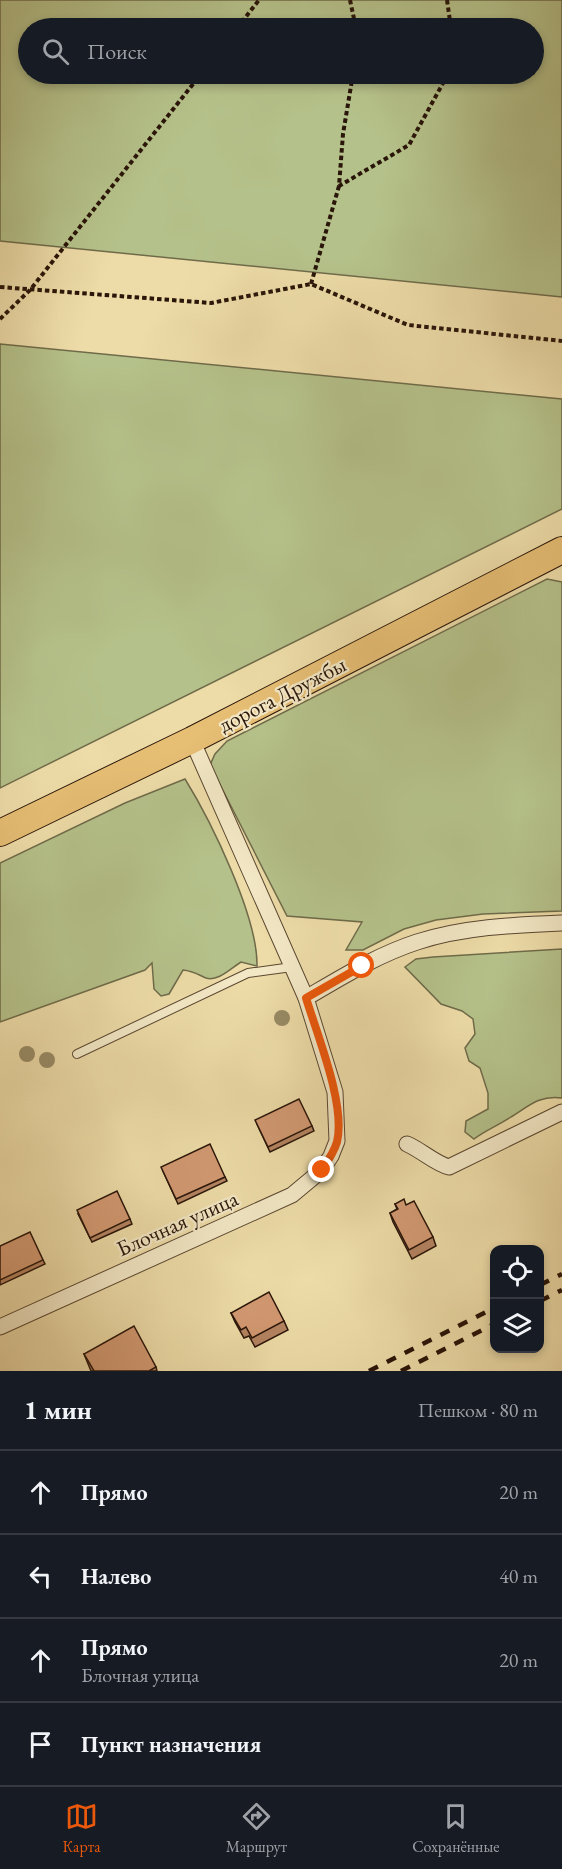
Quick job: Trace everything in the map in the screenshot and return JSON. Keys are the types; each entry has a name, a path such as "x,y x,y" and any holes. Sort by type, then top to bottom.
{"main road":[{"name":"дорога Дружбы","path":"0,833 192,740 562,550"}],"street":[{"path":"192,740 306,998 362,966 417,942 471,930 562,923"},
{"name":"Блочная улица","path":"0,1327 292,1195 322,1170 337,1140 335,1092 306,998"},
{"path":"407,1144 425,1152 441,1165 449,1167 562,1112"}],"lane":[{"path":"77,1054 248,973 292,967"}],"path":[{"path":"245,18 259,0"},
{"path":"350,0 354,18"},
{"path":"447,0 450,18"},
{"path":"0,319 30,290 193,84"},
{"path":"311,284 339,186 343,134 351,84"},
{"path":"339,186 409,145 443,84"},
{"path":"0,287 211,303 311,284 408,325 562,341"}],"green space":[{"path":"0,0 562,0 562,297 0,241"},
{"path":"0,344 562,399 562,509 0,788"},
{"path":"547,579 562,582 562,911 483,914 436,920 404,929 363,950 346,950 362,922 287,916 210,765 215,754 227,741"},
{"path":"185,779 207,819 242,896 250,922 257,966 241,962 220,976 211,979 183,970 169,994 161,996 154,989 152,963 145,970 0,1022 0,863 125,803"},
{"path":"562,949 562,1098 547,1098 535,1102 474,1139 465,1132 466,1121 488,1109 488,1093 480,1068 469,1061 465,1048 475,1034 473,1019 462,1011 441,1004 405,967 416,959 433,957"}],"building":[{"path":"299,1099 312,1126 268,1147 255,1120"},
{"path":"210,1144 225,1177 176,1199 161,1167"},
{"path":"117,1191 130,1219 90,1238 77,1210"},
{"path":"404,1199 406,1205 414,1201 433,1237 409,1250 390,1213 398,1209 395,1204"},
{"path":"30,1232 43,1260 0,1280 0,1246"},
{"path":"269,1292 284,1321 252,1338 246,1327 241,1330 231,1313"},
{"path":"134,1326 156,1367 149,1371 94,1371 84,1354"}],"railway":[{"path":"544,1283 562,1274"},
{"path":"544,1299 562,1290"},
{"path":"369,1371 490,1310"},
{"path":"401,1371 490,1326"}],"route":[{"path":"322,1170 332,1156 337,1140 335,1092 306,998 362,966"}]}
